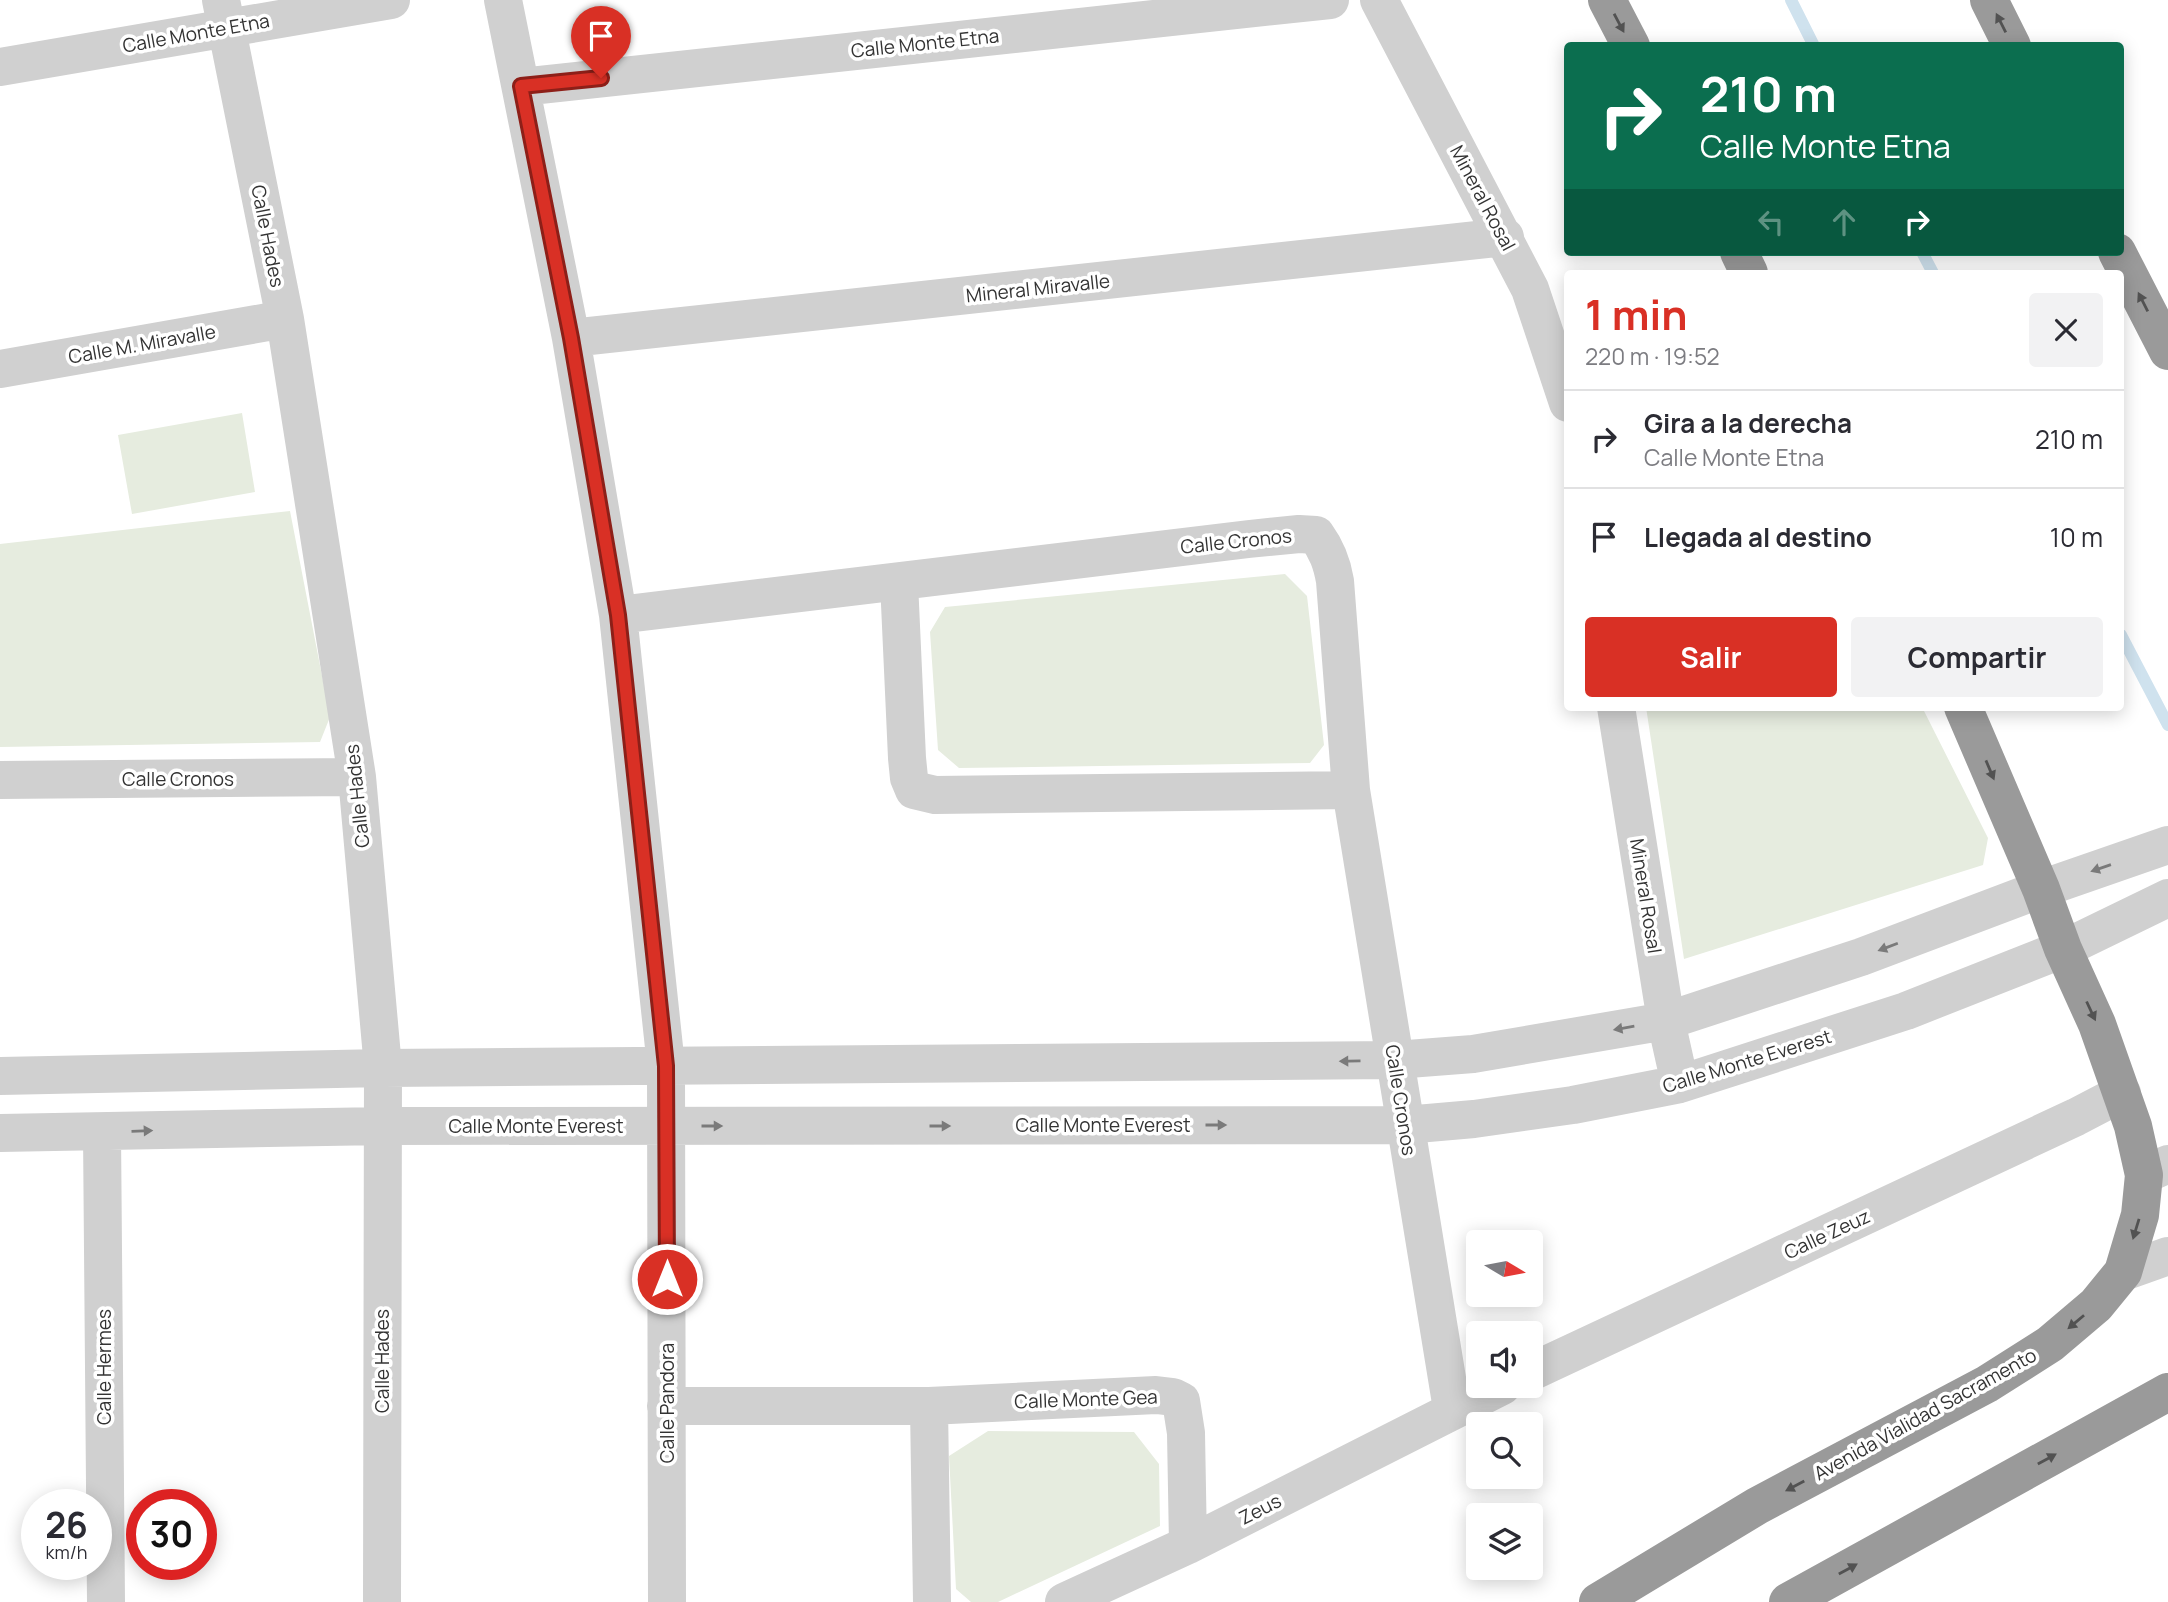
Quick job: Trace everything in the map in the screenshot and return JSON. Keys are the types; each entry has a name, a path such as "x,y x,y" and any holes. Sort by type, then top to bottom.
{"highway":[{"path":"1607,0 1629,42"},
{"path":"1989,0 2010,42"},
{"path":"2120,256 2168,351"},
{"name":"Avenida Vialidad Sacramento","path":"1598,1602 1757,1506 1987,1384 2039,1351 2096,1305 2123,1272 2156,1169 2133,1126 2097,1024 2063,949 2041,889 1965,711"},
{"path":"1788,1602 2168,1392"}],"street":[{"name":"Calle Monte Etna","path":"0,67 224,14 391,0"},
{"name":"Calle Pandora","path":"503,0 571,338 618,615 666,1066 667,1602"},
{"name":"Calle Monte Etna","path":"521,86 1330,0"},
{"name":"Mineral Rosal","path":"1379,0 1530,289 1564,391"},
{"name":"Calle Hades","path":"224,14 285,319 357,777 383,1068 382,1602"},
{"name":"Mineral Miravalle","path":"571,338 1504,237"},
{"name":"Calle M. Miravalle","path":"0,369 285,319"},
{"name":"Calle Cronos","path":"618,615 1250,539 1316,535 1331,562 1335,582 1351,790 1452,1409"},
{"path":"899,582 907,758 909,778 914,790 934,795 1351,790"},
{"name":"Mineral Rosal","path":"1617,711 1666,1021 1680,1084"},
{"name":"Calle Cronos","path":"0,780 357,777"},
{"path":"0,1076 383,1068 1395,1060 1473,1054 1666,1021 1861,957 2167,845"},
{"name":"Calle Monte Everest","path":"0,1133 383,1126 1405,1125 1474,1119 1573,1105 1680,1084 1906,1011 2063,949 2168,898"},
{"name":"Calle Zeuz","path":"1543,1366 2122,1093"},
{"name":"Calle Hermes","path":"102,1132 106,1602"},
{"path":"2123,1272 2168,1256"},
{"name":"Calle Monte Gea","path":"666,1406 929,1406 1156,1395 1178,1398 1184,1412 1186,1433 1188,1545"},
{"path":"1452,1409 1476,1398"},
{"path":"929,1406 932,1602"},
{"name":"Zeus","path":"1064,1602 1188,1545 1452,1409"}],"shaded area":[{"path":"242,413 255,492 132,514 118,435"},
{"path":"290,511 330,717 320,742 0,747 0,544"},
{"path":"1285,574 1307,596 1324,745 1310,763 959,768 938,750 930,632 945,607"},
{"path":"1647,711 1924,711 1988,838 1983,865 1684,959"},
{"path":"988,1431 1134,1432 1159,1464 1160,1526 998,1602 971,1602 956,1589 949,1456"}],"waterway":[{"path":"1791,0 1812,42"},
{"path":"1924,256 1931,270"},
{"path":"2124,641 2168,725"}],"route":[{"path":"601,78 521,86 571,338 618,615 666,1066 667,1279"}]}
